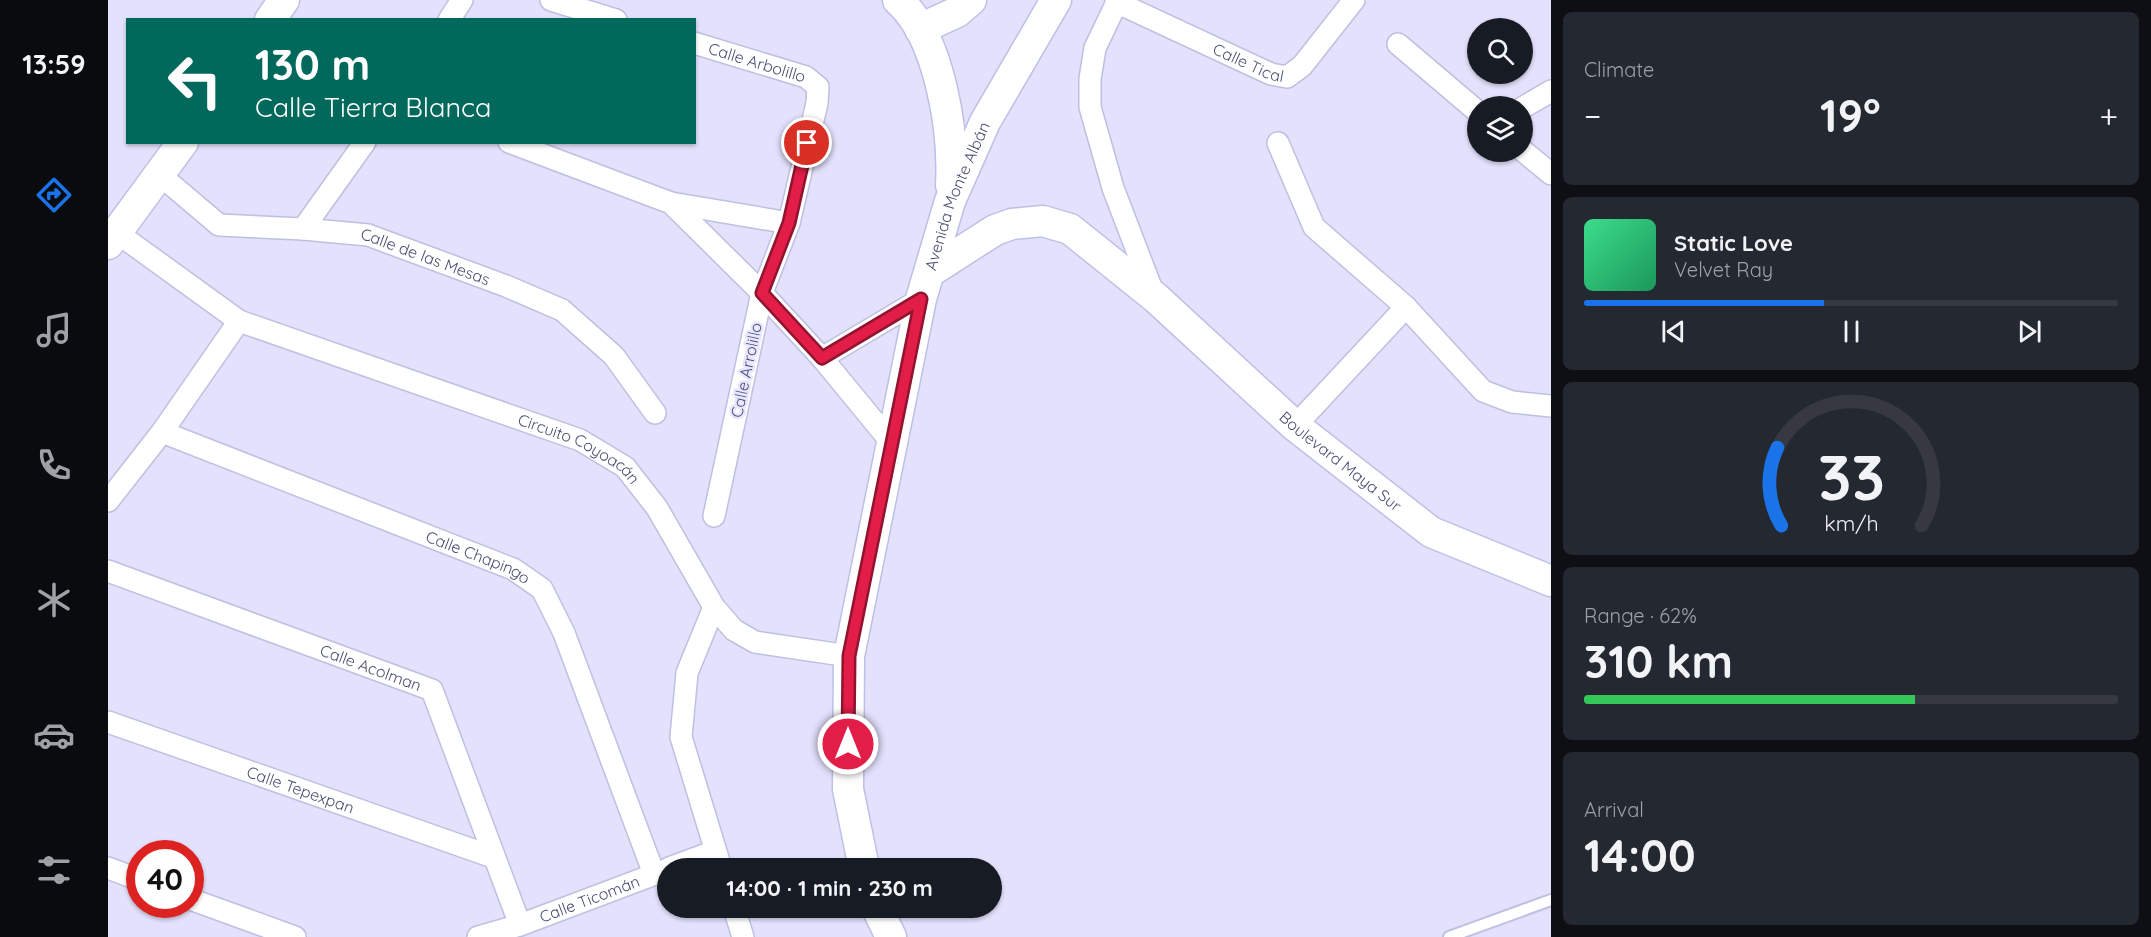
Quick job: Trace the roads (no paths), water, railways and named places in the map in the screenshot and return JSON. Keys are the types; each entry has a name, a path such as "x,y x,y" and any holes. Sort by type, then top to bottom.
{"street":[{"path":"271,18 284,0"},
{"path":"450,18 462,0"},
{"path":"551,0 610,18"},
{"path":"898,0 920,29 946,98 953,156 950,201"},
{"path":"920,29 957,12 971,0"},
{"name":"Avenida Monte Albán","path":"862,858 848,789 849,656 921,299 950,201 985,122 1056,0"},
{"name":"Calle Tical","path":"1117,1 1271,74 1287,77 1302,66 1354,0"},
{"name":"Boulevard Maya Sur","path":"1117,1 1095,48 1090,79 1090,107 1113,188 1156,298"},
{"name":"Calle Arbolillo","path":"696,44 806,77 818,87"},
{"path":"1398,44 1467,103"},
{"name":"Calle Arrolillo","path":"714,516 762,293 789,223 817,103 818,87"},
{"path":"1533,102 1551,91"},
{"path":"1278,143 1314,227 1406,307 1483,391 1512,402 1551,406"},
{"path":"112,238 182,144"},
{"path":"303,229 364,144"},
{"path":"514,144 671,203 789,223"},
{"path":"1533,159 1551,174"},
{"name":"Calle de las Mesas","path":"160,175 219,225 303,229 368,236 506,286 562,310 614,356 655,413"},
{"path":"671,203 762,293 822,358 891,442"},
{"name":"Boulevard Maya Sur","path":"931,271 995,230 1012,224 1043,221 1070,229 1156,298 1295,426 1431,532 1551,581"},
{"name":"Circuito Coyoacán","path":"112,238 239,321 580,440 625,467 657,508 714,607 734,630 754,642 849,656"},
{"path":"822,358 921,299"},
{"path":"1295,426 1406,307"},
{"path":"108,501 162,432 239,321"},
{"name":"Calle Chapingo","path":"162,432 513,569 542,589 564,633 658,858"},
{"name":"Calle Acolman","path":"108,571 432,690 520,925"},
{"path":"714,607 687,673 681,737 717,858"},
{"name":"Calle Tepexpan","path":"108,722 494,857"},
{"path":"108,868 126,875"},
{"name":"Calle Ticomán","path":"478,937 520,925 657,873"},
{"path":"204,904 295,937"},
{"path":"737,918 743,937"},
{"path":"882,918 891,937"}],"lane":[{"path":"1449,937 1551,900"}]}
